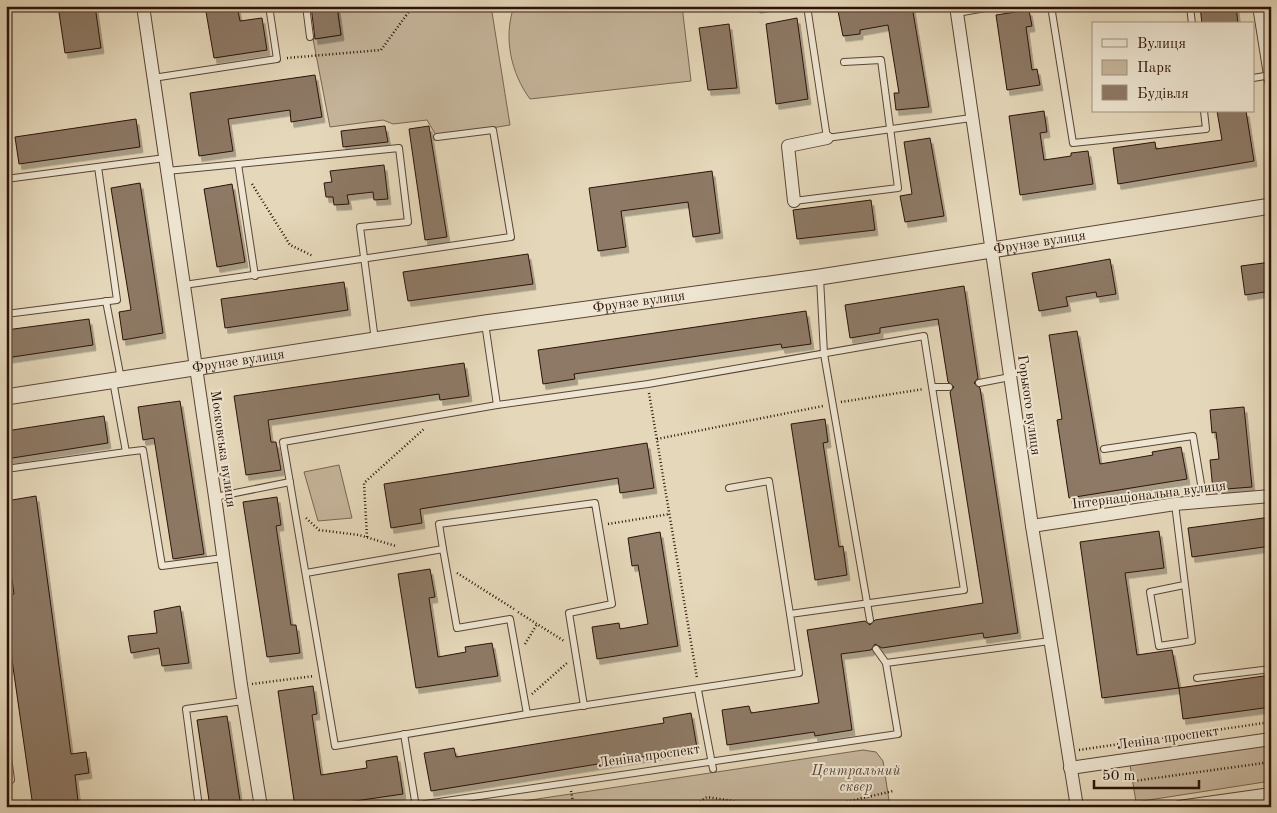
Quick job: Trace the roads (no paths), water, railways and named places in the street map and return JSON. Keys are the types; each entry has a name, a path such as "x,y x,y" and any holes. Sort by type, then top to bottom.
{"street":[{"name":"Московська вулиця","path":"143,6 216,497 243,701 261,807"},
{"path":"1260,6 1270,77"},
{"name":"Горького вулиця","path":"956,10 1032,526 1077,807"},
{"path":"794,201 788,146 828,138"},
{"name":"Фрунзе вулиця","path":"6,397 485,323 820,277 1271,206"},
{"name":"Інтернаціональна вулиця","path":"1032,526 1175,504 1271,496"},
{"name":"Леніна проспект","path":"1070,768 1271,739"},
{"path":"1179,807 1271,794"}],"lane":[{"path":"154,78 277,59 268,6"},
{"path":"306,6 310,37"},
{"path":"807,6 828,138 971,118"},
{"path":"956,10 997,6"},
{"path":"1051,6 1073,143 1206,129 1204,112"},
{"path":"1190,6 1192,22"},
{"path":"794,201 898,188 889,130 882,60 844,62"},
{"path":"1254,78 1270,77"},
{"path":"184,285 332,265 511,237 493,130 437,137"},
{"path":"6,179 98,167 166,164 238,164 399,148 408,222 360,227 375,340"},
{"path":"238,164 255,276"},
{"path":"6,314 117,300 98,167"},
{"path":"820,277 824,354 870,620"},
{"path":"106,302 126,452"},
{"path":"485,323 497,405"},
{"path":"729,488 769,481 799,674 527,714 335,746 283,442 497,405 648,384 924,336 964,590 790,614"},
{"path":"979,383 1010,377"},
{"path":"933,387 949,387"},
{"path":"1104,449 1193,436 1204,502"},
{"path":"6,469 143,450 162,566 223,558"},
{"path":"216,497 290,482"},
{"path":"527,714 510,619 457,628 439,524 595,503 612,604 568,613 584,706"},
{"path":"1175,504 1192,641 1159,646 1150,592 1184,585"},
{"path":"306,573 443,549"},
{"path":"876,649 886,663 1050,641"},
{"name":"Леніна проспект","path":"404,807 713,765 898,734 886,663"},
{"path":"1197,678 1271,669"},
{"path":"698,690 713,765"},
{"path":"199,807 186,708 243,701"},
{"path":"404,734 416,806"},
{"path":"6,742 11,780 6,784"}],"park label":[{"name":"Центральний сквер","path":"856,780"}]}
